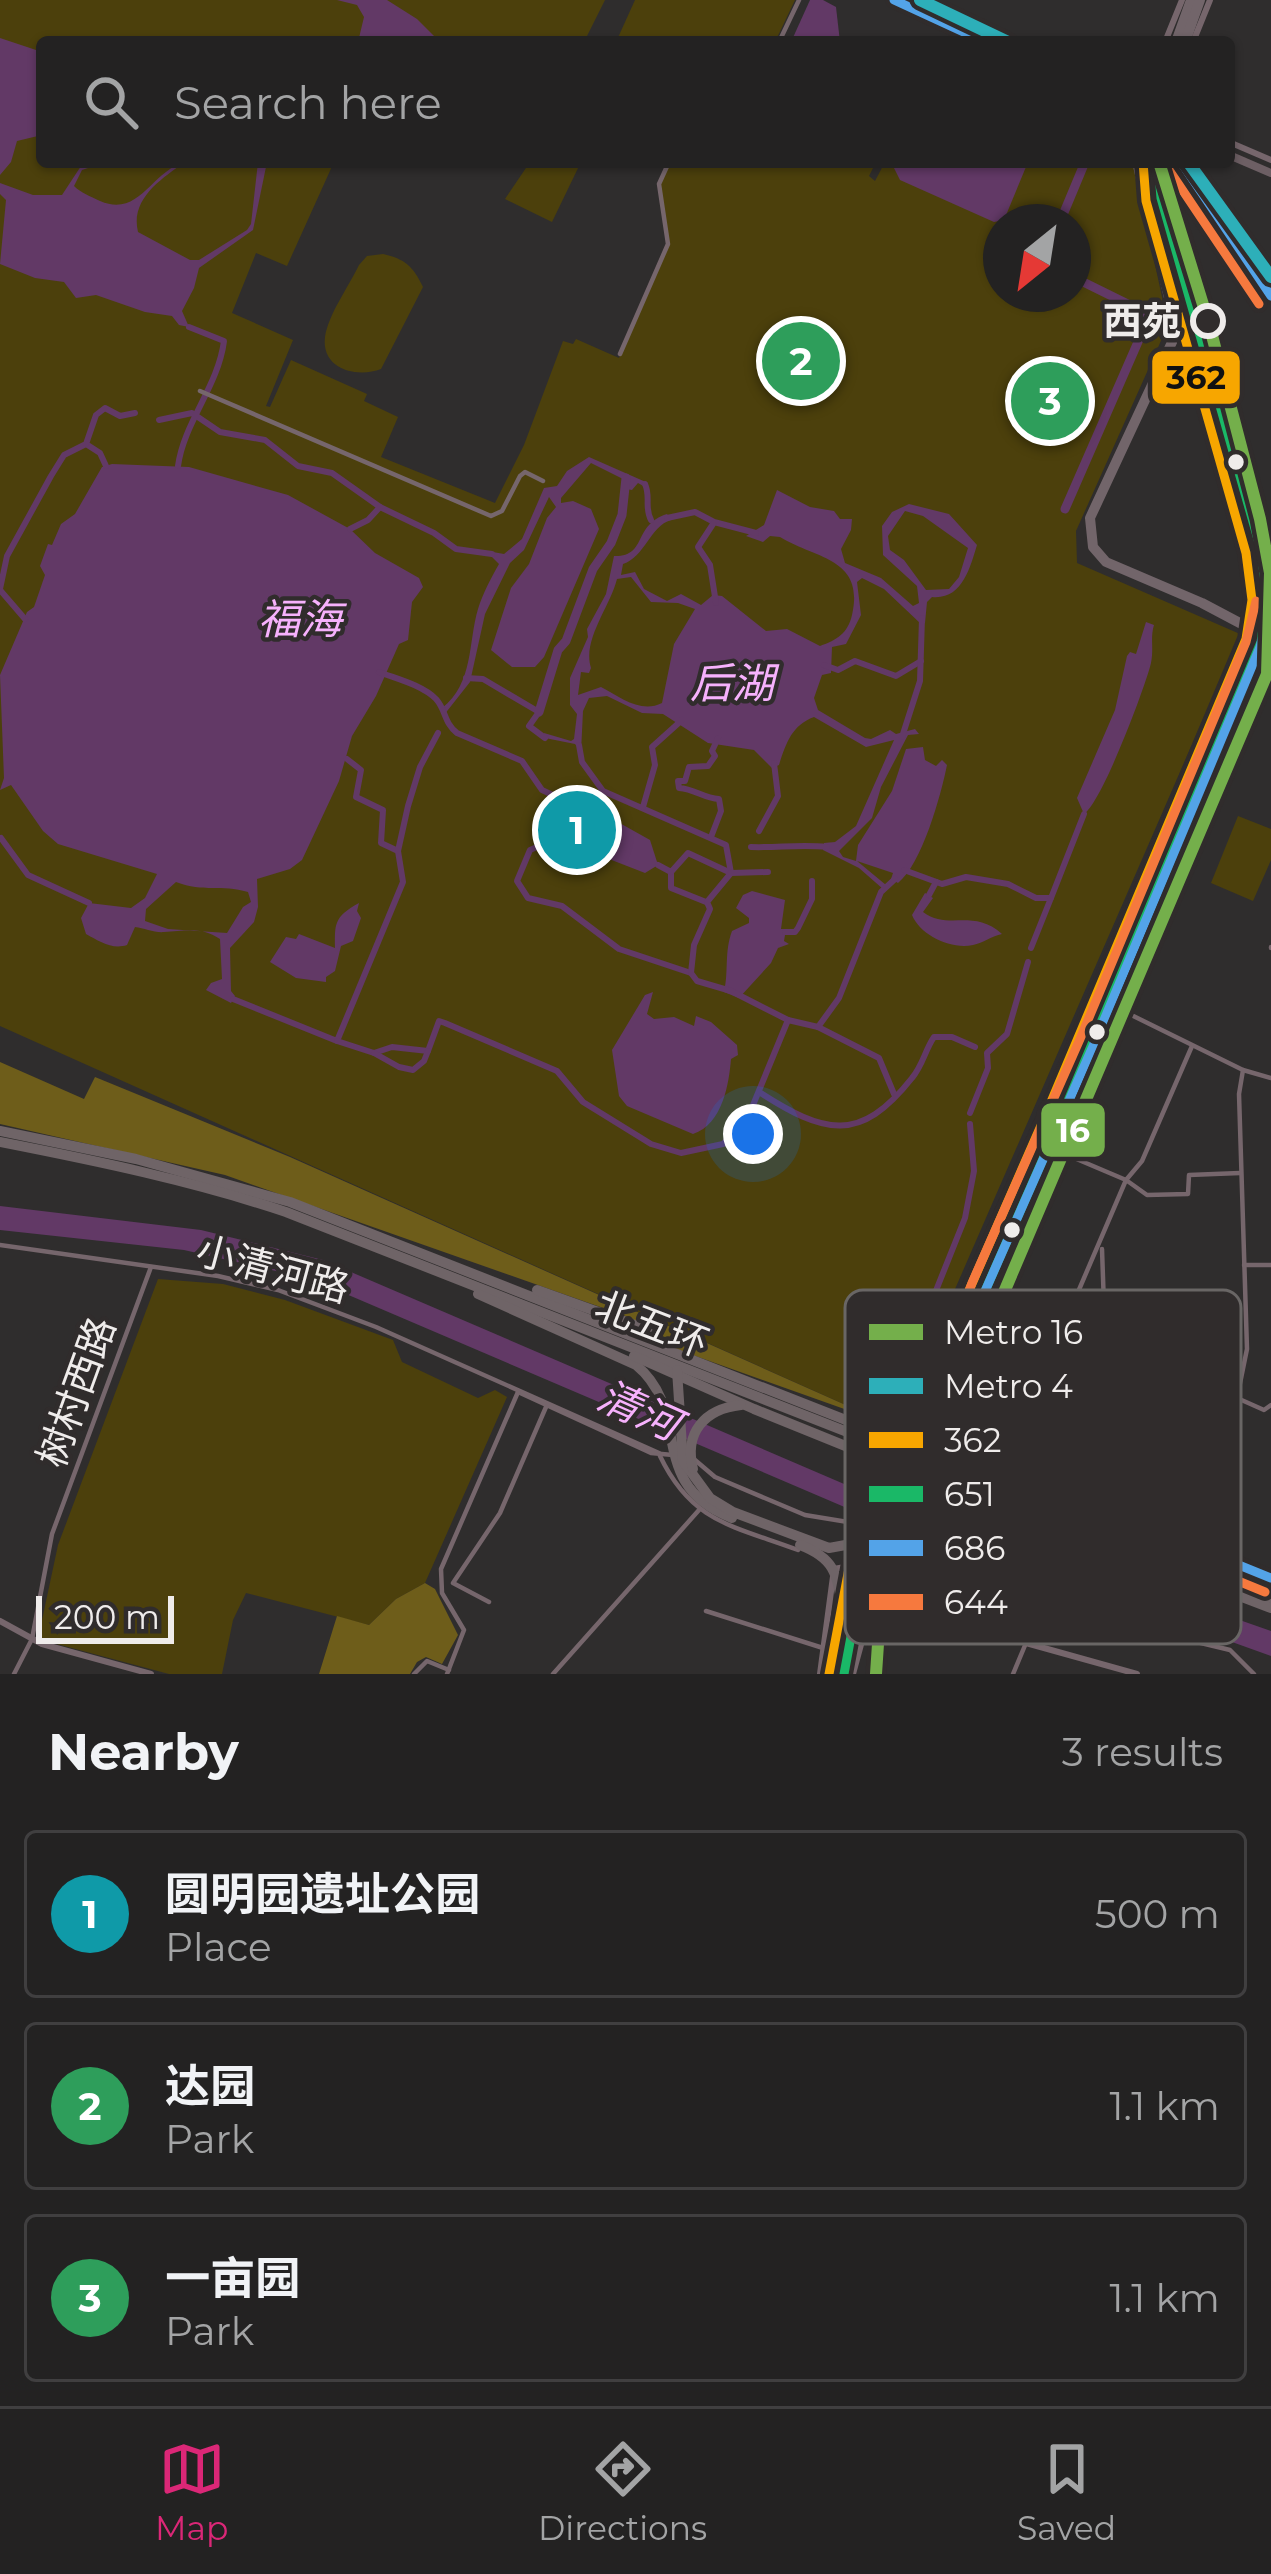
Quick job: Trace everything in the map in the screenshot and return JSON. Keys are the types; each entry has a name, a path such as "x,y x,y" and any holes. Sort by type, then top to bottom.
{"highway":[{"path":"1186,36 1196,0"},
{"path":"983,1290 1195,775 1246,639 1252,600 1246,553 1169,294 1146,201 1143,168"},
{"path":"983,1290 1255,641 1260,584 1254,548 1145,168"},
{"path":"1169,294 1176,330 1173,340 1090,518 1093,547 1106,562 1268,636"},
{"path":"1050,1148 1051,1125"},
{"name":"北五环","path":"0,1131 225,1181 845,1418"},
{"name":"北五环","path":"0,1142 222,1190 396,1247 531,1308 845,1432"},
{"path":"396,1247 643,1328 665,1347 678,1373 682,1461 705,1493 734,1512 829,1548 845,1545"},
{"path":"396,1247 619,1357 652,1378 665,1405 674,1459 688,1486 719,1513 831,1561 845,1603"},
{"path":"531,1308 845,1447"},
{"path":"767,1388 845,1415"},
{"path":"705,1493 691,1462 693,1434 711,1413 726,1406 764,1408 845,1440"},
{"name":"北五环","path":"1241,1570 1271,1582"},
{"name":"北五环","path":"1241,1586 1271,1598"},
{"path":"1241,1597 1271,1608"},
{"path":"832,1653 845,1616"}],"main road":[{"path":"894,0 972,36"},
{"path":"1235,158 1271,173"},
{"path":"1185,168 1271,296"},
{"path":"1195,168 1271,280"},
{"path":"1267,654 1271,604"},
{"path":"825,1674 832,1653"},
{"path":"832,1653 841,1674"}],"street":[{"path":"782,36 799,0"},
{"path":"1167,36 1182,0"},
{"path":"1188,36 1210,0"},
{"path":"1235,145 1271,160"},
{"path":"620,354 668,244 658,184 667,168"},
{"path":"200,392 491,516 502,511 525,472 543,482"},
{"path":"990,1290 1268,636"},
{"path":"986,1290 1267,654"},
{"path":"1112,1005 1243,1070 1271,1078"},
{"path":"1080,1290 1126,1180 1142,1161 1192,1046"},
{"path":"1241,1378 1247,1349 1239,1094 1243,1070"},
{"path":"1050,1148 1126,1180 1147,1195 1187,1194 1189,1175 1242,1173"},
{"path":"1101,1244 1104,1290"},
{"name":"小清河路","path":"0,1245 245,1281 323,1306 658,1453"},
{"path":"1244,1264 1271,1265"},
{"name":"树村西路","path":"14,1674 32,1640 52,1534 152,1267"},
{"path":"414,1674 427,1661 448,1672 464,1630 438,1585 440,1569 518,1392"},
{"name":"小清河路","path":"518,1392 651,1453 693,1458 716,1477 806,1516 845,1524"},
{"path":"1241,1400 1264,1410 1271,1406"},
{"path":"489,1602 453,1583 500,1513 546,1407"},
{"path":"658,1453 679,1490 699,1510 818,1557 834,1569 845,1568"},
{"path":"553,1674 699,1510"},
{"path":"706,1611 832,1653 827,1621 834,1569"},
{"path":"1241,1569 1271,1582"},
{"path":"0,1621 32,1640 151,1674"},
{"path":"827,1621 845,1626"},
{"path":"853,1674 859,1644"},
{"path":"1013,1674 1026,1644"},
{"path":"1030,1644 1137,1674"},
{"name":"小清河路","path":"1205,1644 1230,1650 1254,1674"}],"shaded area":[{"path":"0,0 605,0 587,36 36,36 36,168 331,168 287,266 256,253 232,313 293,340 266,406 270,407 291,360 367,394 364,401 398,417 381,457 495,503 524,445 563,341 573,344 576,339 619,358 668,244 659,184 666,168 873,168 869,176 875,181 882,168 1134,168 1168,325 1076,531 1077,563 1240,634 955,1290 845,1290 845,1405 0,1026"},
{"path":"635,0 795,0 778,36 619,36"},
{"path":"526,168 578,168 552,222 505,199"},
{"path":"383,254 407,264 423,287 381,369 352,372 329,357 327,328 359,265 367,256"},
{"path":"1238,816 1271,829 1271,860 1253,901 1211,883"},
{"path":"0,1062 84,1099 95,1077 290,1157 845,1405 845,1409 673,1348 655,1329 623,1315 225,1175 0,1124"},
{"path":"158,1279 223,1284 285,1300 393,1340 402,1362 478,1398 495,1390 507,1397 425,1583 396,1599 369,1625 246,1593 233,1620 222,1674 169,1674 38,1639 58,1545"},
{"path":"425,1583 435,1589 458,1635 442,1664 426,1657 410,1674 319,1674 337,1616 369,1625 396,1599"}],"water":[{"path":"337,0 387,0 434,36 359,36 364,17 357,5"},
{"path":"810,0 836,7 839,36 794,36"},
{"path":"0,38 36,50 36,136 17,141 11,162 0,175"},
{"path":"80,168 88,168 74,186 114,205 136,199 163,174 177,168 143,200 138,232 190,260 199,260 247,230 257,168 266,168 253,230 199,268 182,311 189,327 179,325 172,316 96,295 76,298 64,282 35,278 0,264 6,200 0,194 0,183 33,195 62,195"},
{"path":"894,168 1026,168 1011,204 983,204 983,217 900,180"},
{"path":"589,457 648,483 626,489 627,481 591,463 561,498 561,503 573,501 591,509 599,529 544,657 535,667 512,667 491,650 511,588 529,564 556,507 549,497 485,614 470,682 444,715 442,708 465,674 478,609 499,564 493,552 504,554 522,539 544,488 557,486 567,471"},
{"name":"福海","path":"102,467 189,467 288,495 350,529 375,553 419,578 423,587 412,602 408,640 399,644 352,736 339,781 302,860 290,869 257,879 254,922 230,948 235,996 231,1003 206,990 222,979 220,939 201,931 227,933 251,902 248,892 176,882 146,909 145,921 187,930 161,932 135,927 127,945 106,944 86,934 81,918 89,903 131,908 145,898 157,874 58,844 43,831 11,785 0,790 4,778 0,675 27,612 34,607 45,575 40,566 48,544 52,545 61,524 75,514"},
{"name":"后湖","path":"777,490 810,507 834,511 840,519 852,519 841,549 845,563 881,578 913,606 919,603 917,586 883,555 882,526 892,512 909,504 949,514 977,545 958,588 927,602 925,623 884,589 862,578 857,582 861,615 846,644 832,647 831,673 822,675 814,698 818,710 865,738 890,730 896,734 915,729 919,734 908,735 881,787 872,818 839,851 843,857 856,861 858,845 892,791 906,749 923,747 925,760 936,766 942,760 947,765 929,828 907,874 898,883 891,879 893,873 857,861 886,885 883,889 859,868 823,850 824,843 835,842 856,826 894,740 866,747 814,717 795,730 779,765 772,768 754,750 708,743 663,714 642,713 607,696 589,698 583,711 581,752 575,744 545,738 544,733 574,739 577,714 570,705 570,678 587,629 606,594 614,556 632,551 649,525 667,514 671,520 623,564 621,575 635,572 644,589 667,601 681,594 701,605 713,595 722,596 766,631 787,629 820,646 841,635 850,621 854,596 844,571 780,537 770,536 763,542 746,536 764,525","holes":["905,511 923,516 968,548 959,577 949,589 926,590 904,560 890,550 888,536","631,577 651,602 695,609 674,644 662,703 654,706 631,703 601,687 578,695 581,672 589,673 591,668 593,635 617,579"]},
{"path":"1146,622 1154,625 1147,676 1112,768 1084,814 1077,798 1115,710 1127,656 1136,654"},
{"path":"575,798 650,840 658,865 645,873 609,859 564,832"},
{"path":"752,891 785,900 781,929 786,929 784,941 789,944 778,948 771,963 739,998 724,992 728,947 732,931 749,923 736,908 743,895"},
{"path":"925,893 933,898 923,912 932,917 981,922 1002,934 964,946 937,939 912,915"},
{"path":"359,903 361,918 353,941 341,946 335,971 326,982 296,978 270,962 286,937 296,939 299,934 335,948 337,922"},
{"path":"653,992 647,1014 654,1019 674,1017 694,1026 696,1016 711,1022 737,1045 738,1055 731,1059 718,1112 693,1134 627,1106 619,1096 612,1050 645,995"},
{"name":"清河","path":"0,1206 201,1230 323,1260 845,1484 845,1507 311,1279 184,1250 0,1230"},
{"path":"1241,1620 1271,1631 1271,1656 1238,1644"}],"waterway":[{"path":"1068,204 1082,168"},
{"path":"1065,509 1148,319 1142,311 1091,286"},
{"path":"178,466 224,341 189,327"},
{"path":"0,589 7,556 64,455 86,444 96,415 105,408 120,416 135,413"},
{"path":"159,420 192,413 220,432 265,440 298,466 332,473 380,507 456,549 492,554"},
{"path":"86,444 100,453 106,466"},
{"path":"539,712 558,650 622,515 626,478"},
{"path":"645,484 651,520"},
{"path":"350,529 380,507"},
{"path":"667,518 695,512 756,533"},
{"path":"713,524 698,547 710,565 716,603"},
{"path":"0,590 25,619"},
{"path":"902,737 920,681 922,618"},
{"path":"824,665 838,670 855,661 896,676 921,661"},
{"path":"379,672 430,694 457,733 522,761 542,790 574,805"},
{"path":"466,678 483,679 539,712 529,726 545,738"},
{"name":"后湖","path":"643,807 655,765 652,747 682,720"},
{"path":"233,999 337,1041 403,882 398,851 408,806 420,767 438,733"},
{"path":"711,837 721,811 719,799 679,788 678,781 685,781 689,767 708,766 718,738"},
{"path":"579,745 582,762 603,791 726,845 731,873"},
{"path":"347,759 361,770 356,797 383,810 381,843 398,851"},
{"path":"759,831 778,796 774,763"},
{"path":"1051,898 1084,814"},
{"path":"567,834 530,850 517,881 528,898 562,906 619,949 691,973"},
{"path":"1,838 28,875 89,903"},
{"path":"751,847 827,847"},
{"path":"671,872 688,853 731,873"},
{"path":"658,865 671,872 671,888 706,902"},
{"path":"904,870 942,884 966,877 1051,898 1031,948"},
{"path":"768,872 731,873 707,902 710,909 694,945 691,973 697,981 731,991 788,1020"},
{"path":"818,1027 839,998 881,892 895,879"},
{"path":"785,932 798,928 812,899 812,881"},
{"path":"929,895 936,882"},
{"path":"970,1113 988,1068 987,1053 1007,1034 1028,962"},
{"path":"337,1041 374,1053 392,1047 428,1051 439,1021 557,1071 583,1102 651,1144 681,1153 723,1144 736,1132 751,1110 788,1020 818,1027 879,1058 894,1094"},
{"path":"759,1092 822,1123 858,1123 893,1099 916,1073 934,1037 952,1037 975,1047"},
{"path":"374,1053 413,1070 428,1051"},
{"path":"936,1290 965,1218 974,1171 970,1124"}],"metro line":[{"name":"4","path":"920,0 995,36"},
{"name":"16","path":"1005,1290 1267,674 1270,573 1260,519 1209,324 1161,168"},
{"name":"4","path":"1192,168 1271,277"},
{"name":"16","path":"876,1674 878,1644"}],"transit line":[{"name":"686","path":"894,0 972,36"},
{"name":"362","path":"969,1290 1246,639 1252,600 1246,553 1146,201 1143,168"},
{"name":"651","path":"986,1290 1261,642 1267,599 1261,550 1161,198 1158,168"},
{"name":"686","path":"1185,168 1271,296"},
{"name":"644","path":"1169,170 1259,304"},
{"name":"644","path":"969,1290 1246,642 1256,601"},
{"name":"686","path":"986,1290 1260,647 1271,605"},
{"name":"686","path":"1241,1566 1271,1578"},
{"name":"644","path":"1241,1582 1265,1592"},
{"name":"362","path":"829,1674 845,1589"},
{"name":"651","path":"844,1674 850,1644"}],"place":[{"name":"西苑","path":"1208,321"},
{"name":"达园","path":"801,361"},
{"name":"一亩园","path":"1050,401"},
{"name":"圆明园遗址公园","path":"577,830"}]}
